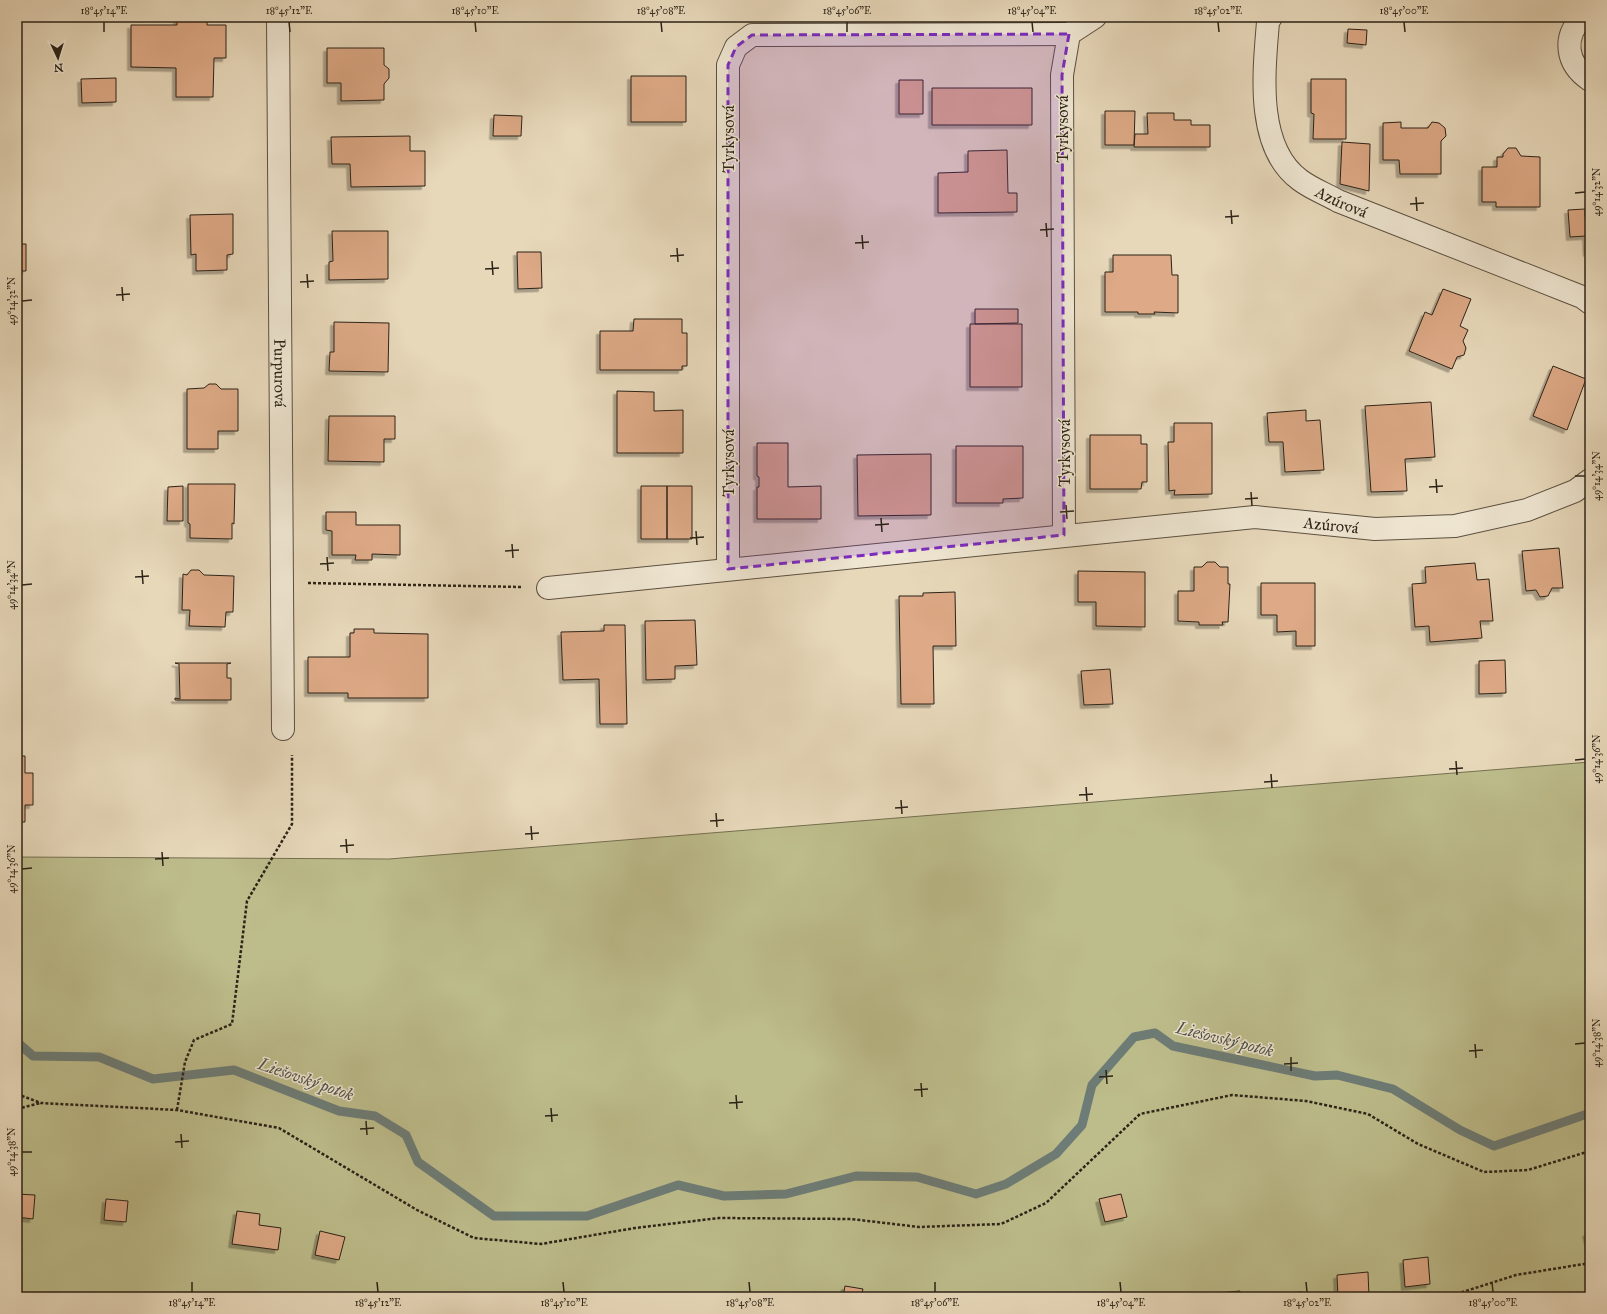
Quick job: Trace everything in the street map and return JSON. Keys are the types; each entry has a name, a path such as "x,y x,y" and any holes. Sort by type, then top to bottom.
{"street":[{"name":"Purpurová","path":"278,17 283,729"},
{"path":"1069,34 1095,17"},
{"name":"Azúrová","path":"1272,17 1268,22 1263,80 1272,142 1286,165 1300,180 1338,201 1582,297 1590,303"},
{"path":"1583,17 1570,36 1569,50 1571,60 1580,74 1590,80"},
{"name":"Tyrkysová","path":"728,569 728,65 736,47 752,35 1069,34 1062,75 1064,535"},
{"name":"Azúrová","path":"1064,535 1255,517 1375,529 1455,526 1527,510 1574,491 1590,480"},
{"path":"548,588 1064,535"}],"path":[{"path":"282,582 482,585 548,588"},
{"path":"177,1110 185,1062 194,1040 232,1024 247,901 292,824 292,745 283,729"},
{"path":"17,1094 41,1103"},
{"path":"17,1109 41,1103 177,1110 279,1128 417,1210 474,1238 541,1244 635,1228 719,1218 851,1219 919,1227 1002,1224 1046,1203 1140,1114 1232,1096 1306,1100 1368,1114 1418,1144 1484,1172 1528,1170 1590,1151"},
{"path":"1448,1297 1516,1275 1590,1263"}],"highlighted area":[{"path":"1069,34 1062,75 1064,535 728,569 728,65 736,47 752,35"}],"shaded area":[{"path":"1590,762 1590,1297 17,1297 17,857 389,859"}],"building":[{"path":"177,17 207,17 207,25 226,25 226,58 214,58 213,97 176,97 176,68 131,67 131,25 177,25"},
{"path":"1348,29 1367,30 1366,45 1347,43"},
{"path":"327,48 384,48 384,65 389,69 389,78 384,84 384,100 341,101 341,83 327,83"},
{"path":"631,76 686,76 686,122 631,122"},
{"path":"116,78 116,102 82,103 81,79"},
{"path":"1311,79 1346,79 1346,139 1313,139 1314,114 1311,113"},
{"path":"899,80 923,80 923,114 899,114"},
{"path":"932,88 1032,88 1032,125 932,125"},
{"path":"1105,111 1135,111 1134,145 1105,145"},
{"path":"1147,113 1174,113 1174,120 1191,120 1191,125 1210,125 1210,147 1134,147 1135,134 1148,134"},
{"path":"494,115 522,116 521,136 493,136"},
{"path":"1401,122 1401,128 1428,128 1432,122 1439,123 1445,128 1446,136 1441,141 1441,174 1400,174 1399,160 1383,160 1383,123"},
{"path":"410,136 410,151 425,151 425,186 351,187 350,164 332,164 331,137"},
{"path":"1342,142 1370,144 1369,191 1340,184"},
{"path":"1508,148 1516,148 1521,156 1540,157 1540,207 1496,207 1496,202 1482,202 1482,167 1497,167 1497,157 1503,157 1503,154"},
{"path":"1007,150 1008,193 1017,193 1017,212 938,213 938,173 968,172 968,151"},
{"path":"1585,209 1585,217 1590,216 1590,253 1587,253 1586,236 1570,237 1568,210"},
{"path":"233,214 233,254 227,255 227,270 196,271 196,254 191,255 190,215"},
{"path":"332,231 388,231 388,279 329,280 329,262 333,261"},
{"path":"17,244 26,244 26,271 17,271"},
{"path":"517,252 541,252 542,288 518,289"},
{"path":"1113,255 1171,255 1172,275 1178,275 1178,313 1154,312 1155,314 1138,314 1138,312 1105,312 1105,272 1113,272"},
{"path":"1443,289 1471,299 1460,326 1468,330 1463,341 1466,348 1464,355 1457,357 1452,369 1409,351 1425,312 1432,315"},
{"path":"975,309 1018,309 1018,323 975,324"},
{"path":"634,319 682,319 682,333 687,333 687,366 682,366 682,370 600,370 600,331 633,331"},
{"path":"334,322 389,323 388,372 329,371 330,352 334,352"},
{"path":"970,324 1022,324 1022,387 970,387"},
{"path":"1553,366 1586,379 1567,430 1533,416"},
{"path":"209,384 216,384 221,389 238,389 238,431 218,431 218,449 187,449 187,389 204,388"},
{"path":"617,391 654,392 654,411 683,410 683,453 617,453"},
{"path":"1431,402 1435,457 1405,459 1407,491 1371,492 1365,406"},
{"path":"1306,410 1306,421 1320,420 1324,470 1285,472 1283,442 1269,442 1267,413"},
{"path":"329,416 395,416 395,439 384,439 384,462 328,461"},
{"path":"1174,423 1212,423 1212,494 1174,495 1175,490 1169,491 1168,442 1174,442"},
{"path":"1090,435 1141,435 1141,444 1147,444 1147,482 1142,482 1141,489 1090,489"},
{"path":"757,443 788,443 788,487 821,486 821,519 757,519 757,487 759,487 759,477 757,476"},
{"path":"956,446 1023,446 1023,498 1003,499 1003,503 956,503"},
{"path":"931,454 931,515 858,516 857,455"},
{"path":"188,484 235,484 232,539 190,538 190,524 188,523"},
{"path":"183,486 183,521 167,521 168,487"},
{"path":"641,486 667,486 667,539 641,539"},
{"path":"667,486 692,486 692,539 667,539"},
{"path":"326,512 356,512 356,525 400,525 400,555 372,554 372,560 355,560 356,555 332,555 332,531 326,530"},
{"path":"1559,548 1563,588 1552,588 1548,596 1540,597 1536,590 1526,591 1522,551"},
{"path":"1207,562 1215,562 1220,567 1228,567 1228,584 1230,584 1228,622 1222,622 1223,625 1199,625 1199,622 1178,621 1178,591 1194,591 1194,567 1202,567"},
{"path":"1475,563 1477,580 1489,579 1493,621 1480,621 1482,638 1430,642 1429,626 1415,627 1412,584 1426,583 1425,567"},
{"path":"191,570 199,570 204,575 234,576 233,612 226,612 225,627 189,626 190,610 182,610 183,574 187,575"},
{"path":"1078,571 1145,572 1145,627 1096,626 1096,602 1078,602"},
{"path":"1261,583 1315,583 1315,646 1296,646 1296,631 1277,632 1277,615 1261,615"},
{"path":"955,592 956,646 933,646 934,704 901,704 899,596 923,596 923,593"},
{"path":"695,620 697,665 675,666 675,679 646,680 645,621"},
{"path":"604,625 625,625 627,724 600,724 599,679 563,680 561,632 604,631"},
{"path":"354,629 374,629 374,633 428,634 428,698 348,698 348,693 308,693 308,657 350,657 350,633 354,633"},
{"path":"1505,660 1506,693 1479,694 1479,661"},
{"path":"175,663 231,663 227,664 227,678 231,678 231,700 175,700 175,698 180,699 179,664"},
{"path":"1110,669 1113,704 1084,705 1081,671"},
{"path":"17,756 25,756 25,773 33,773 33,805 25,805 25,822 17,822"},
{"path":"17,1194 35,1195 33,1219 17,1217"},
{"path":"1121,1194 1127,1217 1105,1222 1099,1199"},
{"path":"106,1199 128,1201 126,1222 104,1220"},
{"path":"237,1211 260,1214 259,1225 281,1228 278,1250 232,1244"},
{"path":"320,1231 345,1237 339,1260 315,1255"},
{"path":"1590,1232 1590,1249 1586,1233"},
{"path":"1428,1257 1430,1284 1405,1287 1403,1260"},
{"path":"1368,1272 1369,1297 1338,1297 1337,1275"},
{"path":"845,1286 863,1289 861,1297 843,1297"},
{"path":"1240,1291 1240,1297 1218,1297 1217,1293"},
{"path":"1303,1292 1303,1297 1281,1297 1281,1293"},
{"path":"1175,1295 1175,1297 1157,1297"}],"waterway":[{"name":"Liešovský potok","path":"17,1042 33,1056 99,1057 153,1079 234,1070 339,1111 375,1116 406,1135 418,1162 494,1216 587,1216 678,1185 724,1196 786,1194 856,1176 917,1177 976,1194 1006,1184 1056,1154 1082,1125 1092,1085 1134,1037 1155,1033 1173,1046 1315,1076 1337,1075 1393,1089 1460,1130 1494,1146 1590,1113"}]}
